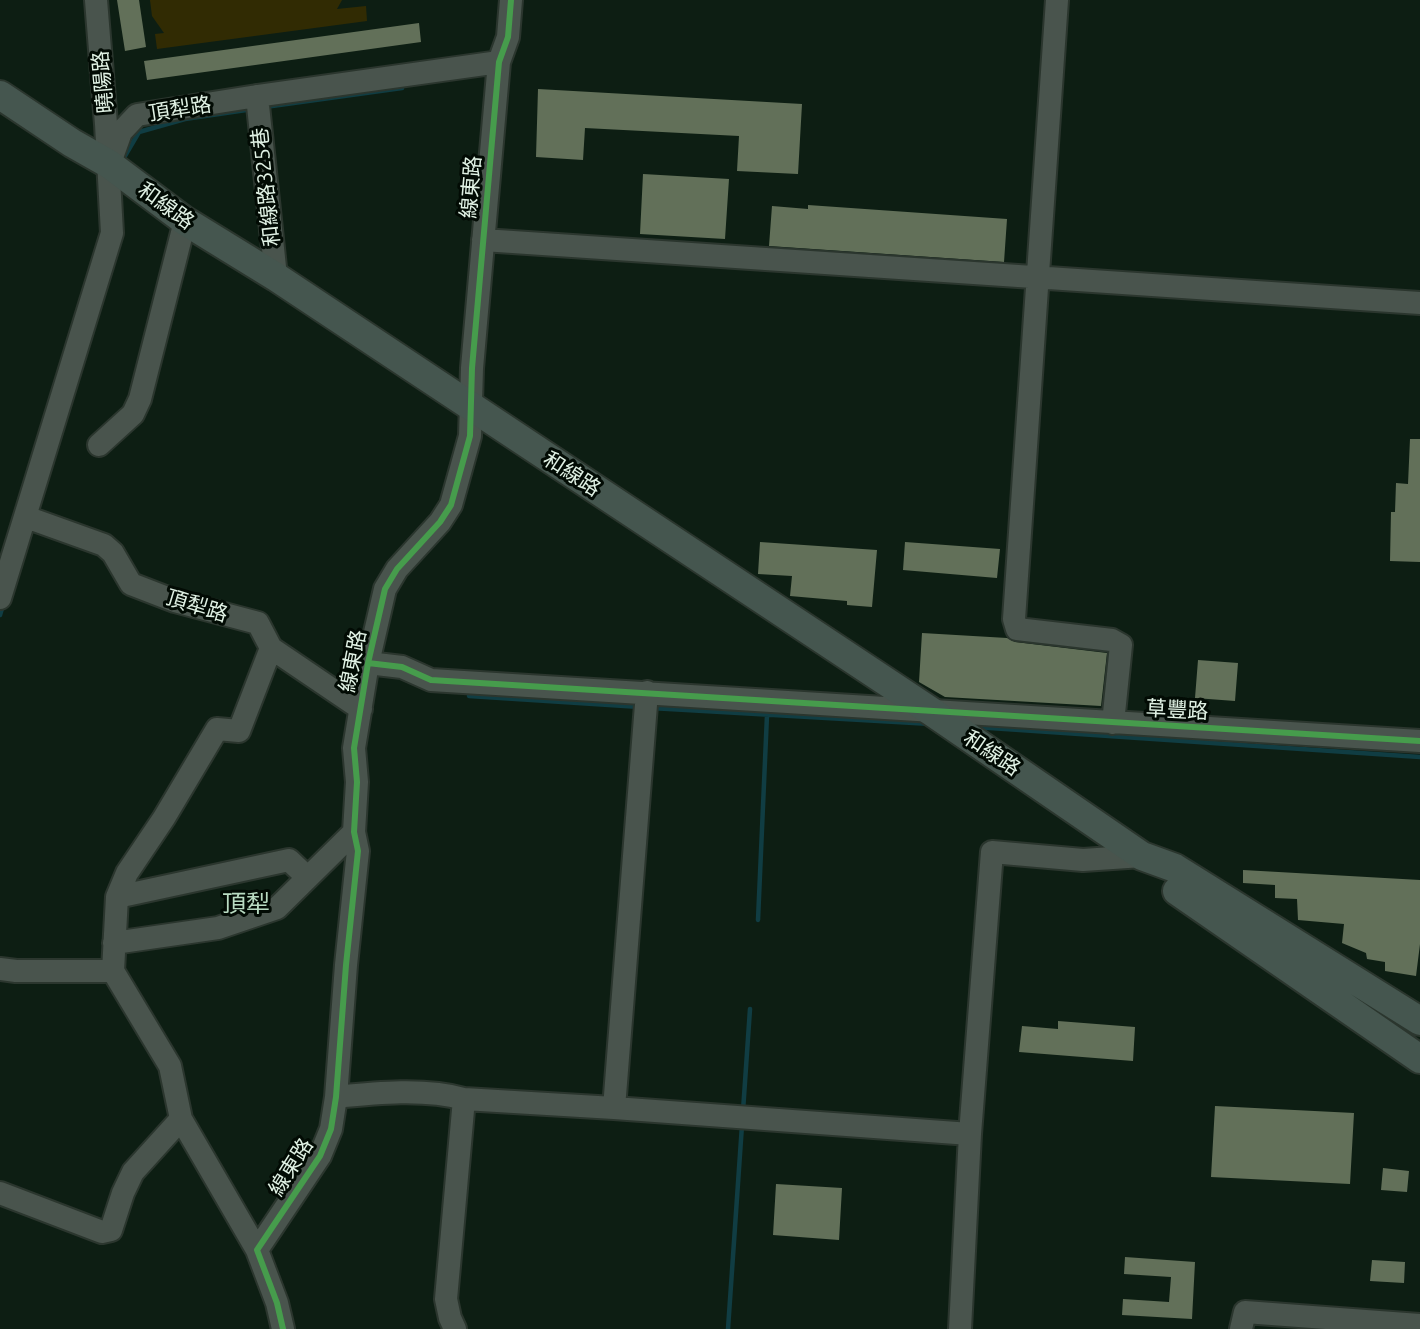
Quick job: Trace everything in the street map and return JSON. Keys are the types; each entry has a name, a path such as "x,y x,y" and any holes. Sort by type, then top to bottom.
{"main road":[{"name":"和線路","path":"0,95 72,143 109,164 185,221 276,277 471,409 932,712 1142,856 1175,868 1420,1021"},
{"name":"和線路","path":"1142,856 1163,881 1420,1059"}],"street":[{"name":"曉陽路","path":"96,0 109,164"},
{"name":"線東路","path":"257,1250 320,1156 331,1129 336,1097 358,851 354,832 357,782 354,748 368,663 385,589 397,569 440,522 451,505 470,436 472,368 499,62 508,37 511,0"},
{"path":"1057,0 1014,619 1017,629 1112,640 1121,645 1113,723"},
{"name":"頂犁路","path":"0,598 112,234 109,164 121,132 137,116 257,96 499,62"},
{"name":"和線路325巷","path":"257,96 276,277"},
{"path":"99,446 133,414 140,399 185,221"},
{"path":"483,240 1420,303"},
{"name":"頂犁路","path":"24,523 104,545 113,553 131,584 175,601 258,623 271,648 361,709"},
{"path":"0,534 24,523"},
{"path":"271,648 239,731 217,729 164,818 127,873 117,897 113,971 170,1066 181,1119 257,1250 277,1303 283,1329"},
{"name":"草豐路","path":"368,663 402,667 431,680 1420,741"},
{"path":"614,1108 647,692"},
{"path":"114,943 218,927 277,908 354,832"},
{"path":"960,1329 970,1134 992,852 1083,860 1142,856"},
{"path":"117,897 288,860 307,877"},
{"path":"0,969 113,971"},
{"path":"336,1097 435,1094 464,1099 970,1134"},
{"path":"455,1329 446,1299 464,1099"},
{"path":"0,1193 102,1232 111,1230 123,1193 134,1172 181,1119"},
{"path":"1241,1329 1245,1312 1420,1325"}],"shaded area":[{"path":"150,0 342,0 337,9 366,6 367,21 157,49 155,34 164,33 152,16"}],"building":[{"path":"117,0 139,0 146,47 125,51"},
{"path":"419,23 421,42 147,80 144,61"},
{"path":"538,89 802,104 798,174 737,171 739,136 585,128 583,160 536,157"},
{"path":"643,174 729,179 725,239 640,234"},
{"path":"808,205 1007,219 1004,262 769,246 772,206 808,209"},
{"path":"1410,439 1420,439 1420,562 1390,561 1391,512 1395,512 1396,483 1408,484"},
{"path":"760,542 877,550 872,607 847,605 847,601 790,596 792,576 758,574"},
{"path":"905,542 1000,549 997,578 903,570"},
{"path":"922,633 1007,638 1015,642 1107,653 1101,706 945,697 919,682"},
{"path":"1198,660 1238,663 1235,701 1195,698"},
{"path":"1243,870 1420,880 1420,944 1416,976 1385,971 1385,962 1367,959 1366,953 1342,943 1344,924 1298,920 1297,899 1275,898 1275,885 1243,883"},
{"path":"1058,1021 1135,1027 1133,1061 1019,1052 1022,1026 1058,1029"},
{"path":"1215,1106 1354,1113 1350,1184 1211,1177"},
{"path":"1383,1168 1409,1171 1407,1192 1381,1190"},
{"path":"776,1184 842,1188 839,1240 773,1235"},
{"path":"1125,1257 1195,1262 1192,1319 1122,1315 1123,1299 1169,1302 1171,1277 1124,1274"},
{"path":"1372,1260 1405,1262 1404,1283 1370,1281"}],"waterway":[{"path":"265,107 402,88"},
{"path":"122,161 139,132 185,119 253,109"},
{"path":"0,615 3,605"},
{"path":"469,696 640,707"},
{"path":"651,708 931,724"},
{"path":"758,920 767,715"},
{"path":"975,727 1420,757"},
{"path":"743,1111 750,1009"},
{"path":"728,1329 742,1125"}],"cycle path":[{"path":"283,1329 277,1303 257,1250 320,1156 331,1129 336,1097 358,851 354,832 357,782 354,748 368,663 385,589 397,569 440,522 451,505 470,436 472,368 499,62 508,37 511,0"},
{"path":"368,663 402,667 431,680 1420,741"}],"district":[{"name":"頂犁","path":"246,904"}]}
